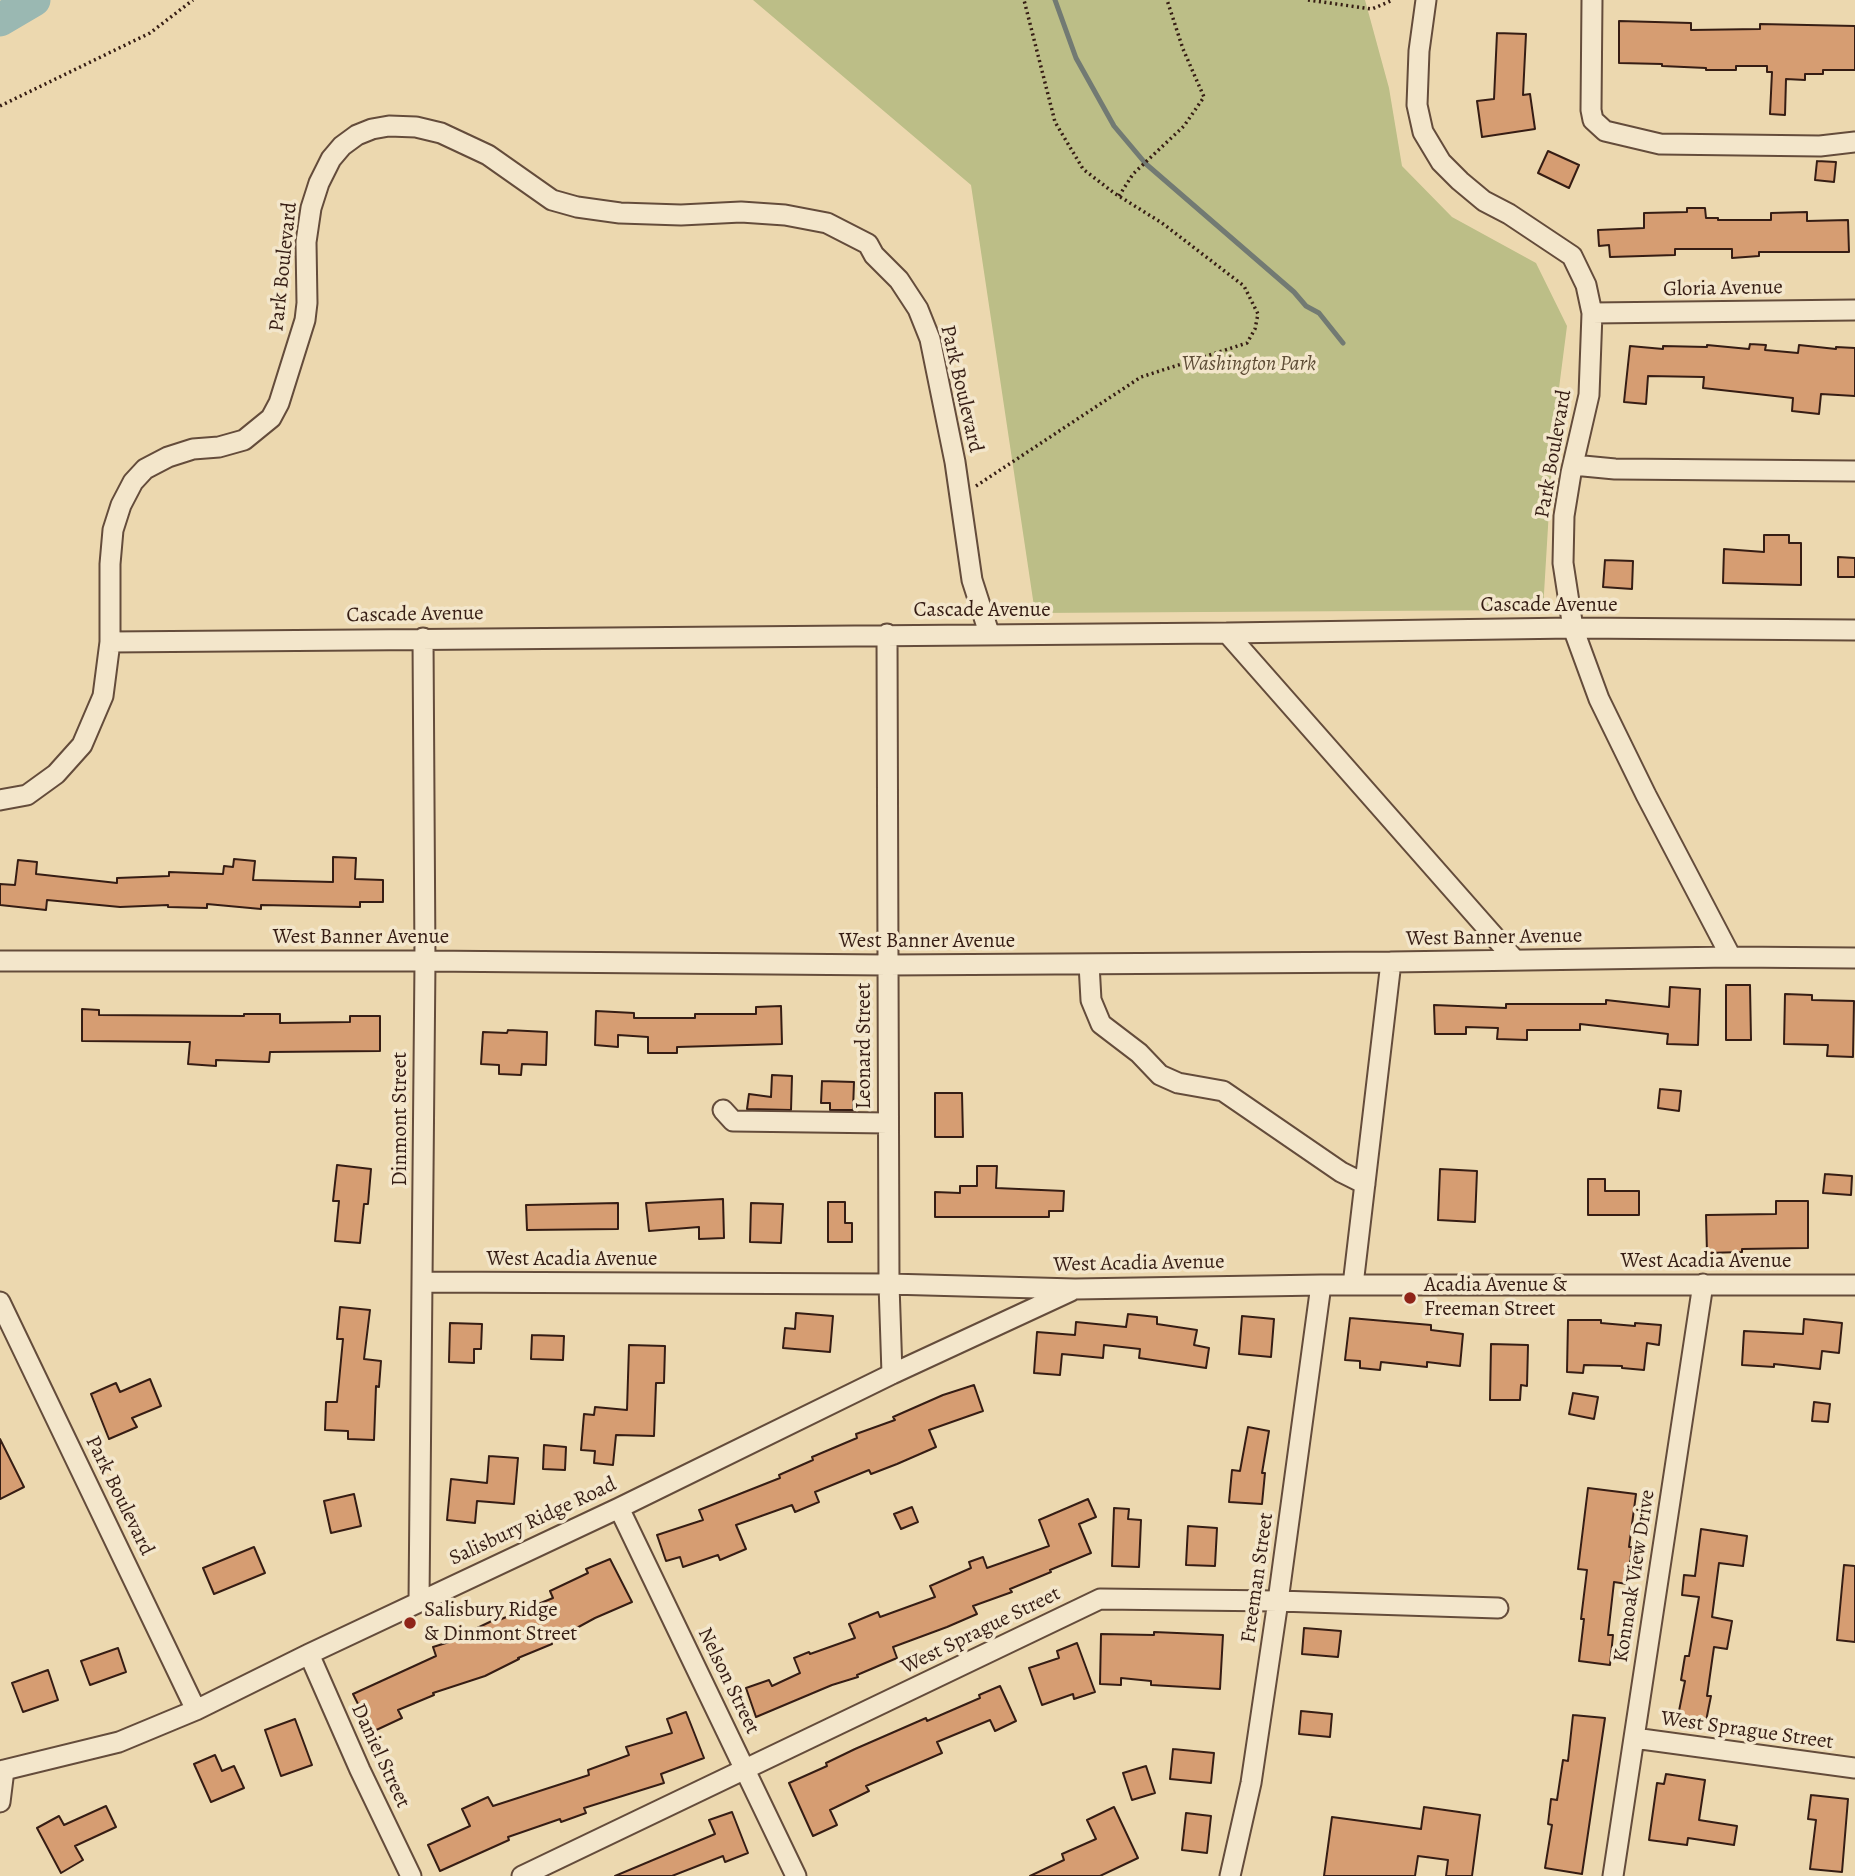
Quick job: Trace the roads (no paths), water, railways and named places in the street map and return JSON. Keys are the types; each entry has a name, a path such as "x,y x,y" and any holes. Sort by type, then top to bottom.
{"street":[{"name":"Park Boulevard","path":"1426,0 1419,51 1417,105 1423,132 1441,162 1484,201 1509,214 1572,256 1586,285 1592,313 1589,396 1564,516 1563,563 1573,628 1599,699 1731,957"},
{"path":"1592,0 1591,110 1593,120 1605,131 1660,144 1820,146 1855,142"},
{"name":"Park Boulevard","path":"0,800 27,795 56,774 82,745 103,696 110,642 113,530 133,482 145,469 168,457 193,449 236,444 271,418 279,403 305,320 306,242 311,208 319,183 331,159 342,146 357,135 389,126 416,127 441,133 488,155 552,200 577,207 681,215 741,212 785,215 827,223 868,244 899,280 918,309 930,339 960,497 972,580 989,633"},
{"name":"Gloria Avenue","path":"1592,313 1855,310"},
{"path":"1573,466 1615,469 1855,471"},
{"name":"Cascade Avenue","path":"110,642 1573,628 1855,630"},
{"path":"1227,633 1515,960"},
{"name":"Leonard Street","path":"887,634 889,1284 892,1374"},
{"name":"Dinmont Street","path":"419,1601 425,961 423,638"},
{"name":"West Banner Avenue","path":"0,961 887,965 1855,958"},
{"path":"1353,1285 1391,962"},
{"path":"1089,964 1091,1000 1101,1024 1139,1053 1160,1075 1178,1083 1223,1091 1341,1172 1365,1184"},
{"path":"723,1110 733,1121 888,1123"},
{"name":"West Acadia Avenue","path":"423,1282 889,1284 1075,1289 1321,1285 1855,1285"},
{"name":"Konnoak View Drive","path":"1613,1876 1703,1284"},
{"name":"Freeman Street","path":"1230,1876 1251,1783 1279,1601 1321,1285"},
{"name":"Salisbury Ridge Road","path":"2,1770 119,1742 197,1710 892,1374 1075,1289"},
{"name":"Park Boulevard","path":"0,1301 197,1710"},
{"name":"Nelson Street","path":"619,1508 796,1876"},
{"name":"West Sprague Street","path":"522,1876 1100,1599 1498,1608"},
{"name":"Daniel Street","path":"309,1654 411,1876"},
{"name":"West Sprague Street","path":"1634,1738 1855,1769"},
{"path":"0,1802 2,1770"}],"waterway":[{"path":"0,20 34,0"},
{"path":"1055,0 1076,58 1114,126 1146,164 1294,292 1306,306 1319,313 1343,343"}],"place":[{"name":"Acadia Avenue & Freeman Street","path":"1410,1298"},
{"name":"Salisbury Ridge & Dinmont Street","path":"410,1623"}],"park label":[{"name":"Washington Park","path":"1249,365"}]}
